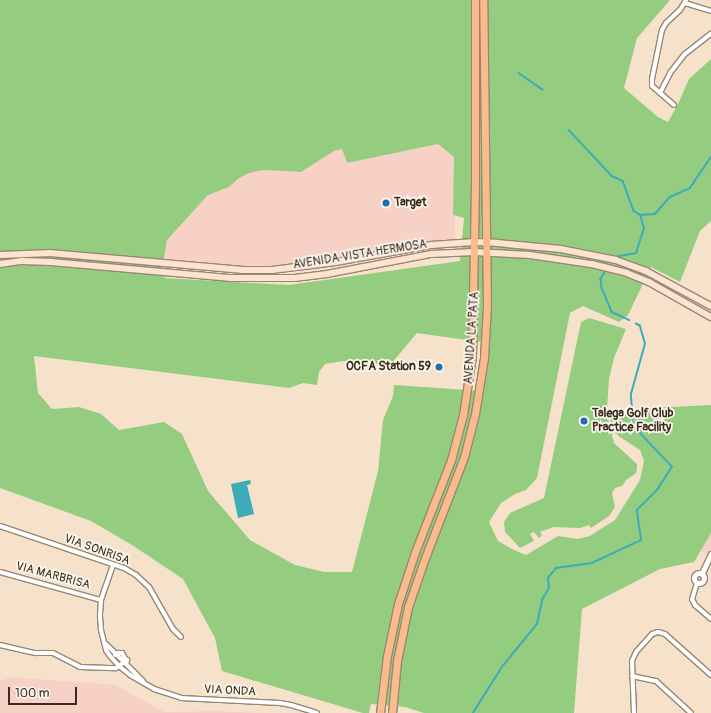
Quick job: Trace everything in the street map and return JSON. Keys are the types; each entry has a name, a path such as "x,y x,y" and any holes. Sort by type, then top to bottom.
{"highway":[{"name":"AVENIDA LA PATA","path":"380,713 387,656 398,604 415,552 451,460 463,415 473,345 475,0"},
{"name":"AVENIDA LA PATA","path":"392,713 397,661 408,607 425,558 464,457 475,414 484,358 487,306 484,0"}],"main road":[{"name":"AVENIDA VISTA HERMOSA","path":"0,255 50,253 243,270 272,270 336,262 431,245 474,242 561,249 621,261 646,271 711,306"},
{"name":"AVENIDA VISTA HERMOSA","path":"0,264 51,262 231,278 295,278 334,273 431,254 486,252 560,259 618,270 638,277 711,317"}],"street":[{"path":"674,104 652,86 652,79 662,30 666,23 680,10 685,2 711,11"},
{"path":"660,93 670,73 685,54 711,34"},
{"name":"VIA SONRISA","path":"0,526 113,565 136,575 149,587 173,629 181,637"},
{"path":"711,554 702,573 704,579 701,583 697,583 692,599 695,605 711,619"},
{"name":"VIA ONDA","path":"113,565 101,600 101,630 106,644 106,650 119,666 154,689 181,698 280,703 317,713"},
{"name":"VIA MARBRISA","path":"0,572 101,600"},
{"path":"634,713 632,661 636,652 652,634 658,632 665,634 711,675"},
{"path":"0,645 35,653 53,653 80,667 116,668 125,661 106,644"},
{"path":"112,658 116,654"},
{"name":"VIA ONDA","path":"125,661 130,669 142,678 144,683"},
{"path":"632,676 656,681 691,713"}],"shaded area":[{"path":"438,144 454,157 455,242 428,243 328,261 245,268 165,261 167,240 208,195 229,187 249,173 263,170 301,172 334,151 342,149 347,163"},
{"path":"711,533 711,560 700,550"},
{"path":"11,677 115,685 165,712 214,711 261,713 0,713 0,681"}],"green space":[{"path":"0,0 670,0 637,38 624,88 658,117 668,122 689,79 711,59 711,221 700,231 680,282 651,267 628,315 619,322 583,306 570,313 537,478 526,490 515,494 501,503 489,522 498,541 526,555 558,536 577,539 590,536 615,520 640,480 644,461 640,450 620,437 610,427 614,443 637,464 637,470 635,474 626,480 622,486 615,488 612,493 615,507 609,516 591,528 589,525 580,528 554,527 540,532 542,535 539,538 534,532 530,534 534,541 520,548 505,532 504,522 510,513 544,498 581,322 589,318 626,329 614,358 609,379 607,409 609,426 613,410 711,405 711,533 694,562 660,569 582,609 574,713 424,713 405,707 371,704 369,713 363,713 222,671 215,638 183,579 132,545 91,521 0,488","holes":["438,144 454,157 453,215 464,218 460,261 289,285 165,278 163,268 167,240 208,195 229,187 238,179 249,173 263,170 301,172 334,151 342,149 347,163","417,333 488,343 487,372 482,391 394,385 393,396 383,420 378,471 352,572 324,572 295,565 250,540 208,491 182,434 164,422 119,430 101,414 79,407 52,409 38,393 34,356 289,388 303,383 317,385 319,372 325,364 343,361 390,365"]}],"water":[{"path":"250,480 251,484 247,485 254,514 238,518 231,484"}],"waterway":[{"path":"519,73 543,90"},
{"path":"569,130 612,176 623,181 634,211 639,214"},
{"path":"614,257 636,253 644,229 640,215 655,214 670,197 690,188 711,157"},
{"path":"607,269 601,279 602,288 612,312 629,320"},
{"path":"473,713 502,667 537,624 542,600 549,588 548,578 556,568 592,563 641,540 637,510 657,490 672,467 633,426 631,394 645,344 640,326 636,324"}],"place":[{"name":"Target","path":"386,203"},
{"name":"OCFA Station 59","path":"439,367"},
{"name":"Talega Golf Club Practice Facility","path":"584,421"}]}
